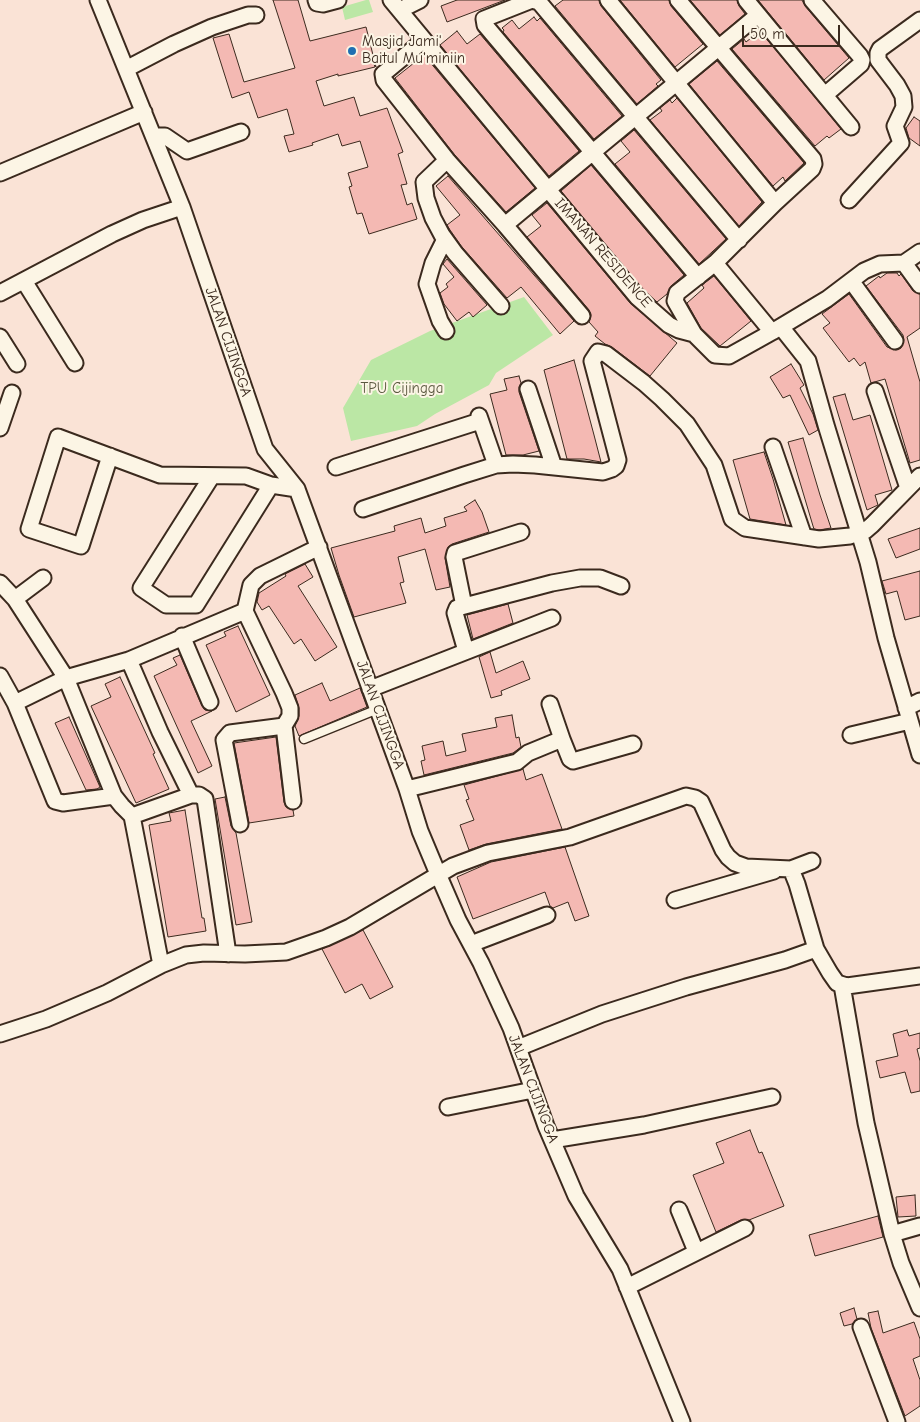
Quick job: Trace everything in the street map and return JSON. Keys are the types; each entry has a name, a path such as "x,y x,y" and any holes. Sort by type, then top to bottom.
{"street":[{"name":"JALAN CIJINGGA","path":"98,0 182,207 265,449 297,488 407,789 420,831 458,920 511,1028 552,1140 576,1196 616,1263 682,1422"},
{"path":"316,0 318,3 323,4 338,0"},
{"path":"395,5 420,0"},
{"path":"698,278 495,38 484,22 486,18 532,0 539,2 739,240"},
{"path":"608,0 775,203"},
{"path":"678,0 813,160 812,169 715,263 677,293 675,297 676,305 694,334"},
{"path":"746,0 851,127"},
{"path":"812,0 862,60 861,64 825,94"},
{"name":"IMANAN RESIDENCE","path":"395,5 637,297 669,325 694,334 715,355 729,356 827,299 852,282 864,271 880,264 904,264"},
{"path":"505,225 758,14"},
{"path":"126,69 212,27 248,15 256,15"},
{"path":"849,200 901,143 895,126 904,107 902,96 897,85 878,60 878,53 880,49 920,20"},
{"path":"424,40 385,72 383,76 447,160 582,316"},
{"path":"0,173 144,112"},
{"path":"154,138 165,136 187,151 241,132"},
{"path":"447,160 426,179 424,189 433,218 455,254 501,306"},
{"path":"0,293 118,231 143,220 182,207"},
{"path":"445,239 433,263 427,284 440,321 446,332"},
{"path":"920,252 904,264 920,285"},
{"path":"715,263 808,361 860,533 886,638 920,755"},
{"path":"24,281 75,362"},
{"path":"852,282 894,341"},
{"path":"0,337 17,364"},
{"path":"362,509 496,465 513,464 603,472 612,470 618,460 592,361 598,352 602,352 618,362 644,383 676,411 687,424 714,465 730,514 737,523 745,528 819,539 850,536 860,533 872,525 920,476"},
{"path":"528,388 554,467"},
{"path":"875,391 908,488"},
{"path":"0,428 12,393"},
{"path":"336,467 479,419 496,465"},
{"path":"110,456 81,546 29,529 58,437 110,456 160,475 246,476 271,485 297,488"},
{"path":"773,446 804,537"},
{"path":"212,476 141,588 166,605 196,605 271,485"},
{"path":"464,606 455,554 521,532"},
{"path":"293,801 284,726 290,716 290,708 246,611 251,585 260,576 319,547"},
{"path":"16,599 43,578"},
{"path":"466,651 454,611 457,608 552,583 580,578 600,578 621,586"},
{"path":"0,583 16,599 66,678 114,796 132,816 161,965"},
{"path":"15,703 66,678 129,660 182,636 246,611"},
{"path":"370,689 552,618"},
{"path":"182,636 210,702"},
{"path":"129,660 160,732 191,795"},
{"path":"0,676 15,703 55,801 63,803 114,796"},
{"path":"851,735 908,714 920,701"},
{"path":"550,704 570,759 574,761 633,744"},
{"path":"240,824 224,740 230,733 284,726"},
{"path":"407,789 517,762 526,754 562,739"},
{"path":"132,816 191,795 199,794 205,801 228,954"},
{"path":"0,1034 55,1015 107,993 161,965 186,955 286,952 326,938 350,927 438,874 488,852 570,837 686,796 695,798 701,802 723,850 732,861 746,867 785,869 797,884 816,949 833,978 842,986 866,1123 892,1234 901,1263 920,1308"},
{"path":"675,900 812,861"},
{"path":"471,944 547,915"},
{"path":"518,1048 611,1011 686,987 785,960 816,949"},
{"path":"842,986 920,976"},
{"path":"448,1107 533,1090"},
{"path":"552,1140 644,1125 772,1097"},
{"path":"680,1210 695,1252"},
{"path":"892,1234 920,1226"},
{"path":"627,1287 745,1228"},
{"path":"861,1327 897,1422"}],"lane":[{"path":"304,739 378,709"}],"green space":[{"path":"369,0 373,12 345,20 342,7"},
{"name":"TPU Cijingga","path":"524,297 553,335 496,373 489,385 435,414 417,426 351,441 343,408 371,360 430,331"}],"building":[{"path":"273,0 298,0 310,41 366,27 376,67 374,64 375,67 338,76 338,74 316,81 324,106 354,97 360,116 387,108 403,152 398,154 407,184 401,185 407,205 412,203 417,219 369,234 362,213 357,214 349,187 352,186 348,173 368,167 360,141 342,146 338,134 312,143 313,145 289,152 284,136 294,134 287,109 258,118 249,92 232,98 213,38 229,34 244,82 295,68"},
{"path":"457,0 505,0 447,22 441,6"},
{"path":"563,0 599,0 601,6 661,80 656,84 658,86 637,104 555,6"},
{"path":"620,0 669,0 671,6 703,44 675,67"},
{"path":"690,0 737,0 745,14 720,35"},
{"path":"758,0 802,0 849,58 824,80"},
{"path":"534,17 537,21 540,18 622,116 594,139 503,32 502,28 512,20 519,29"},
{"path":"457,31 467,44 480,34 579,151 549,176 440,45"},
{"path":"760,31 841,129 829,138 827,136 815,146 732,49 744,39 746,42"},
{"path":"424,55 535,188 506,212 454,154 395,78"},
{"path":"717,61 804,163 785,181 783,177 773,186 689,84"},
{"path":"677,98 762,202 739,226 650,120 662,111 660,108 670,100 672,103"},
{"path":"914,117 920,121 920,146 909,138 906,128"},
{"path":"634,130 726,239 699,264 615,164 630,152 621,141"},
{"path":"591,165 684,275 657,302 644,290 561,191"},
{"path":"448,176 574,321 560,334 521,287 507,298 462,247 447,225 460,215 436,186"},
{"path":"547,203 630,303 677,343 650,376 595,336 598,332 589,322 591,315 589,310 527,237 541,226 532,215"},
{"path":"447,259 487,305 473,317 469,312 457,321 444,304 440,293 448,287 446,284 454,277 443,264"},
{"path":"887,273 897,273 899,276 901,274 913,291 920,294 920,328 907,337 920,382 920,460 910,463 885,379 871,383 865,362 860,366 854,358 849,362 823,328 830,323 822,314 849,294 887,347 896,350 901,348 904,340 903,335 866,286 879,276 880,278"},
{"path":"714,276 751,321 720,346 701,328 687,303 704,288 702,285"},
{"path":"574,360 601,462 567,459 544,370"},
{"path":"791,364 804,385 800,388 813,414 818,430 809,435 790,395 783,398 770,377"},
{"path":"519,376 521,383 519,392 539,451 523,455 506,455 490,394 507,390 504,379"},
{"path":"845,394 853,420 870,415 892,490 875,495 878,505 867,510 833,397"},
{"path":"803,438 831,528 819,530 814,529 813,526 788,442"},
{"path":"764,452 786,525 750,519 733,460"},
{"path":"475,500 482,512 489,532 448,547 445,558 450,587 436,590 425,549 398,557 404,582 400,583 406,603 354,617 331,548 395,531 394,526 421,518 425,533 446,526 444,518 467,511 464,507"},
{"path":"920,528 920,549 896,558 888,539"},
{"path":"305,564 313,577 298,586 337,647 315,661 301,639 294,644 269,606 262,610 257,602 259,593 286,576 285,574"},
{"path":"920,571 920,616 905,620 897,591 886,594 882,581"},
{"path":"508,604 513,623 473,639 467,615"},
{"path":"238,626 270,695 236,712 206,645 226,636 224,632"},
{"path":"490,652 496,673 523,661 530,679 501,691 502,695 491,698 479,657"},
{"path":"180,655 202,706 205,710 212,711 191,721 212,766 198,773 154,676 177,665 173,658"},
{"path":"120,677 155,753 153,754 169,789 136,803 91,706 111,697 105,684"},
{"path":"322,683 330,701 360,688 367,707 299,736 295,726 299,716 299,708 295,695"},
{"path":"512,715 516,738 519,737 521,747 513,753 424,775 421,761 425,760 422,746 443,741 446,756 466,751 462,734 497,727 495,718"},
{"path":"69,717 100,787 97,789 86,790 55,723"},
{"path":"276,737 284,802 286,807 293,810 294,816 249,823 234,743"},
{"path":"523,769 526,780 542,774 562,829 486,844 469,850 460,825 474,820 466,800 469,799 464,785"},
{"path":"225,797 231,826 236,833 252,922 236,925 215,799"},
{"path":"185,810 202,918 204,918 206,931 168,937 149,825 171,821 169,813"},
{"path":"565,847 589,916 575,921 568,902 553,908 550,906 545,892 473,919 457,877 491,862"},
{"path":"363,930 393,987 370,999 362,984 345,993 322,949"},
{"path":"907,1030 909,1036 920,1033 920,1048 917,1049 920,1061 920,1091 911,1093 905,1072 880,1078 876,1061 898,1056 893,1034"},
{"path":"750,1130 759,1153 762,1152 784,1206 749,1220 741,1220 716,1232 693,1175 724,1163 716,1143"},
{"path":"915,1195 916,1216 898,1217 896,1197"},
{"path":"878,1216 883,1237 815,1256 809,1235"},
{"path":"854,1308 857,1319 852,1324 844,1326 840,1313"},
{"path":"878,1311 883,1333 914,1322 920,1339 920,1356 913,1359 920,1380 920,1406 905,1416 871,1328 868,1313"}],"place":[{"name":"Masjid Jami' Baitul Mu'miniin","path":"352,51"}]}
